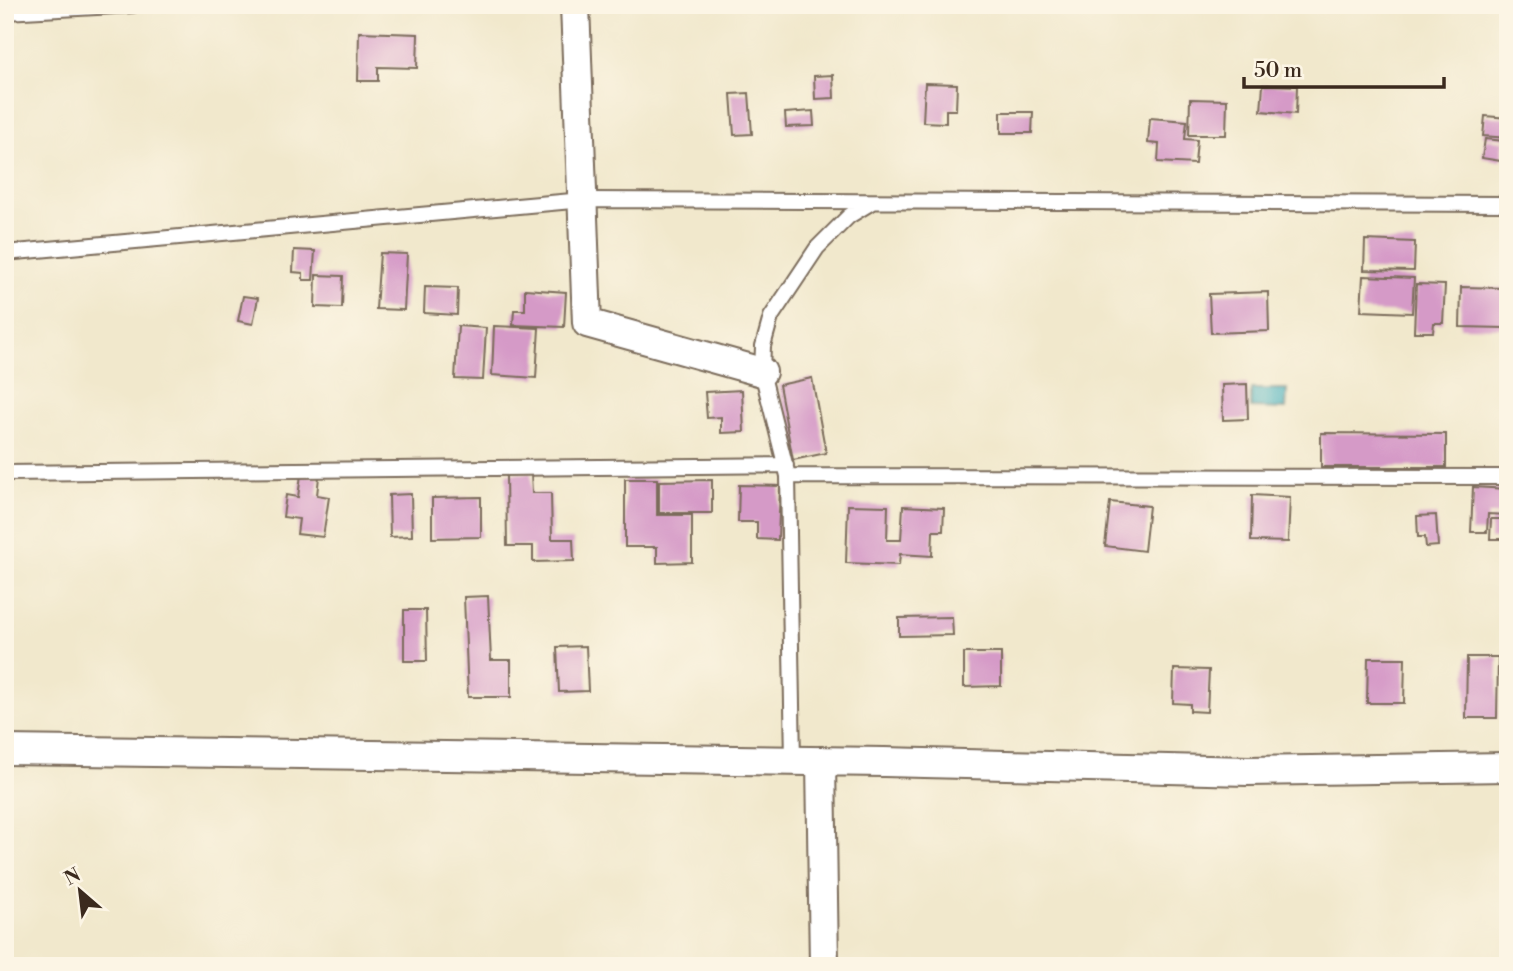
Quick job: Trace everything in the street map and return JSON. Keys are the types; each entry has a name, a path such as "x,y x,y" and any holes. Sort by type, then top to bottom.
{"street":[{"path":"575,5 587,323 762,372"},
{"path":"5,750 807,761 1248,771 1508,767"},
{"path":"807,761 824,966"}],"lane":[{"path":"5,12 133,5"},
{"path":"5,253 583,200 1508,204"},
{"path":"807,761 787,470 762,372 763,346 771,317 830,232 874,201"},
{"path":"5,473 787,470 1508,477"}],"water":[{"path":"1251,389 1287,389 1286,409 1251,408"}],"building":[{"path":"359,32 418,34 417,68 378,67 378,81 358,81"},
{"path":"833,75 834,98 815,99 814,76"},
{"path":"925,83 957,84 956,110 946,110 946,123 923,122"},
{"path":"1263,85 1297,86 1296,114 1261,111"},
{"path":"749,93 752,134 734,135 731,94"},
{"path":"1190,99 1227,100 1226,135 1189,135"},
{"path":"813,111 814,126 786,127 785,113"},
{"path":"1001,112 1033,112 1032,133 1001,133"},
{"path":"1485,116 1508,118 1508,138 1483,136"},
{"path":"1150,118 1187,121 1185,139 1197,140 1195,164 1158,162 1159,144 1148,143"},
{"path":"1485,139 1504,141 1501,161 1482,158"},
{"path":"1365,240 1415,242 1414,271 1364,270"},
{"path":"294,250 315,251 313,280 303,280 303,273 293,272"},
{"path":"380,253 407,254 404,310 376,309"},
{"path":"316,275 343,276 342,308 315,307"},
{"path":"1363,276 1414,278 1412,313 1361,311"},
{"path":"1416,284 1445,285 1443,323 1434,323 1433,332 1414,332"},
{"path":"425,287 458,288 457,315 424,313"},
{"path":"1461,287 1507,288 1506,328 1460,327"},
{"path":"525,289 566,292 564,327 513,325 514,310 525,310"},
{"path":"1268,292 1269,331 1211,333 1209,294"},
{"path":"243,296 258,298 253,324 238,321"},
{"path":"458,326 486,328 483,380 455,379"},
{"path":"494,326 539,328 536,378 492,375"},
{"path":"812,378 826,453 793,460 779,385"},
{"path":"1247,384 1248,419 1223,420 1222,385"},
{"path":"742,390 744,432 721,433 721,417 707,418 705,392"},
{"path":"1321,433 1446,434 1446,467 1321,467"},
{"path":"531,473 532,493 551,493 552,539 573,539 574,561 533,562 533,546 507,546 506,474"},
{"path":"301,475 319,477 317,495 329,497 323,537 297,534 299,519 283,517 286,495 298,497"},
{"path":"625,479 657,479 657,515 692,515 692,562 657,563 657,547 625,547"},
{"path":"712,480 712,513 659,513 659,481"},
{"path":"739,485 780,486 778,540 757,539 757,522 738,522"},
{"path":"1473,487 1508,489 1508,515 1488,514 1487,532 1471,532"},
{"path":"411,494 412,536 390,537 389,495"},
{"path":"1252,495 1290,497 1288,542 1251,541"},
{"path":"481,497 481,537 432,538 432,498"},
{"path":"1110,502 1149,506 1144,551 1105,546"},
{"path":"848,505 888,506 887,540 901,540 903,506 944,508 943,531 933,531 932,556 900,554 899,565 846,563"},
{"path":"1436,515 1438,546 1426,547 1425,537 1418,537 1417,516"},
{"path":"1491,519 1508,519 1508,539 1490,539"},
{"path":"488,596 491,660 511,660 511,697 468,697 464,597"},
{"path":"404,610 426,610 427,661 404,661"},
{"path":"952,617 953,635 899,636 899,618"},
{"path":"586,646 588,691 559,692 557,647"},
{"path":"964,653 1001,653 1001,686 964,687"},
{"path":"1467,657 1498,657 1497,718 1466,718"},
{"path":"1368,658 1405,658 1404,703 1367,703"},
{"path":"1174,669 1209,670 1207,712 1190,711 1190,704 1173,703"}]}
